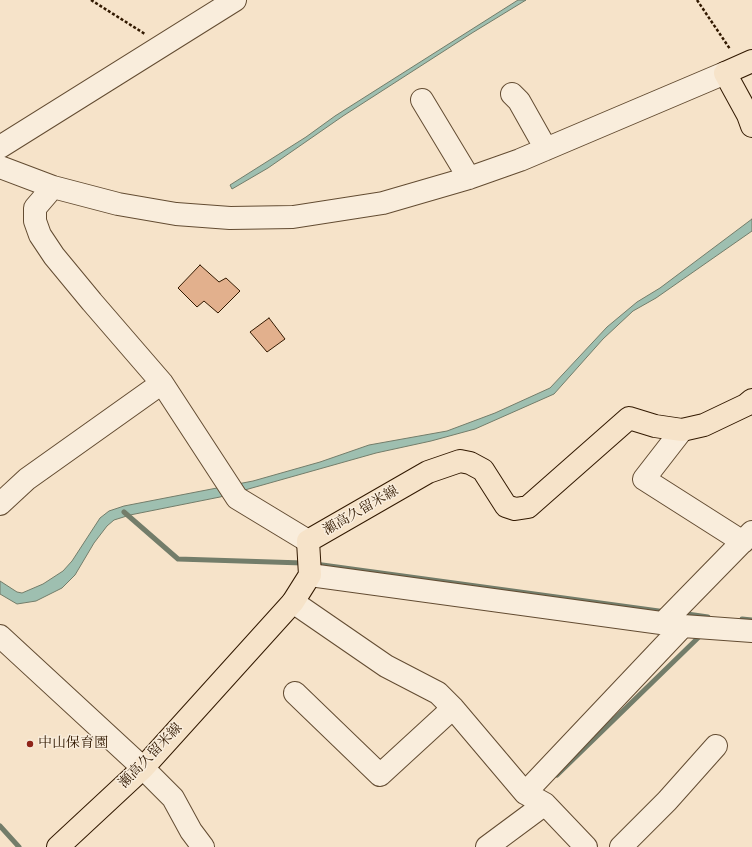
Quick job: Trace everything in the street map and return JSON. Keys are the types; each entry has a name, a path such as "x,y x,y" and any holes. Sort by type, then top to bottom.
{"main road":[{"path":"739,66 748,115 752,126"},
{"name":"瀬高久留米線","path":"58,847 143,768 293,602 309,560 428,472 460,462 470,463 483,470 506,506 515,509 528,507 629,418 655,426 682,430 704,425 746,405 752,400"}],"street":[{"path":"0,147 235,0"},
{"path":"0,167 53,187 118,204 176,214 230,218 293,217 383,204 469,178 520,160 739,66"},
{"path":"512,94 519,101 546,149"},
{"path":"422,100 469,178"},
{"path":"53,187 35,208 35,221 40,235 54,256 162,383 231,490 309,560 673,624 752,631"},
{"path":"0,504 28,479 162,383"},
{"path":"525,793 747,537 644,479 682,430"},
{"path":"293,602 386,666 438,693 453,708 525,793 545,804 586,847"},
{"path":"0,636 143,768 173,798 191,831 203,847"},
{"path":"295,693 380,775 453,708"},
{"path":"621,847 667,801 716,746"},
{"path":"487,847 545,804"}],"path":[{"path":"91,0 162,45"},
{"path":"697,0 739,66"}],"shaded area":[{"path":"518,0 526,0 343,116 268,168 232,189 230,185 306,137 335,116"},
{"path":"752,219 752,231 656,298 633,311 603,339 554,394 475,429 431,441 376,453 220,497 130,515 114,520 107,526 94,543 75,575 62,588 36,601 17,604 0,594 0,581 17,592 22,593 43,584 63,571 72,561 100,518 109,511 124,506 253,481 320,462 369,445 447,431 495,413 550,388 607,327 637,302 660,288"}],"building":[{"path":"200,265 219,282 226,278 240,291 218,313 204,301 197,307 178,288"},
{"path":"269,318 285,339 267,352 250,332"}],"waterway":[{"path":"124,512 178,559 303,563"},
{"path":"315,564 666,612"},
{"path":"680,613 708,617"},
{"path":"742,619 752,620"},
{"path":"557,775 702,634"},
{"path":"0,826 19,847"}],"place":[{"name":"中山保育園","path":"30,744"}]}
